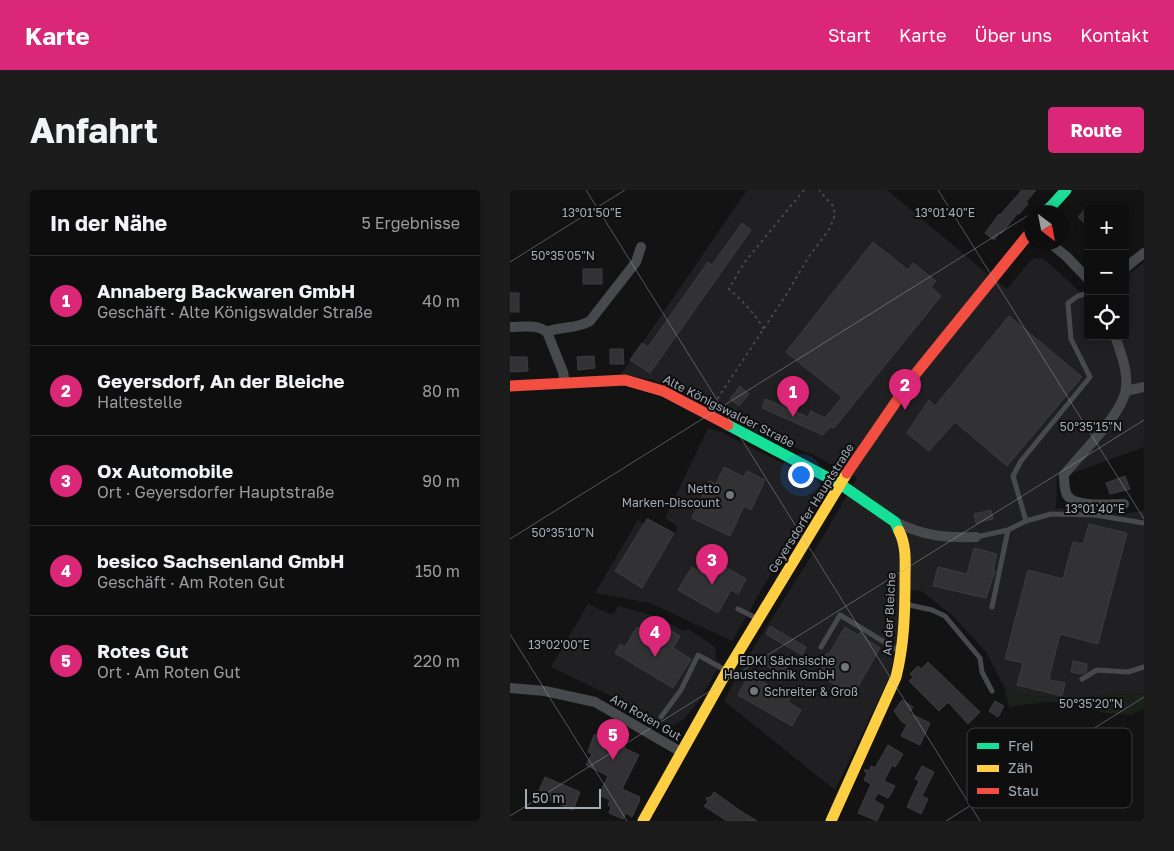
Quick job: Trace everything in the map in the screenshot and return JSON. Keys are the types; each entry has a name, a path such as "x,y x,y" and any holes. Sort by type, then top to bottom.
{"street":[{"path":"1052,205 1066,190"},
{"name":"Geyersdorfer Hauptstraße","path":"643,821 727,671 840,484 913,377 1024,240"},
{"path":"547,332 554,329 583,325 590,321 636,262 641,247"},
{"path":"1059,250 1084,275"},
{"path":"1129,265 1144,253"},
{"path":"510,327 532,326 544,329 547,332 563,372 565,383"},
{"path":"1116,340 1126,372 1126,391 1118,409 1064,475 1064,484 1067,496 1077,503 1124,504"},
{"name":"Alte Königswalder Straße","path":"510,386 625,380 663,391 707,414 761,437 840,484"},
{"path":"1126,391 1144,387"},
{"path":"840,484 895,522 916,532 941,537 976,538"},
{"name":"An der Bleiche","path":"832,821 896,677 902,652 905,604 905,552 895,522"},
{"name":"Am Roten Gut","path":"510,688 545,691 595,702 681,752"}],"lane":[{"path":"1026,521 1013,476 1021,461 1090,377 1071,338 1068,304 1078,296 1084,294"},
{"path":"976,538 1008,530 1026,521 1051,514 1095,514 1144,523"},
{"path":"992,606 1008,530"},
{"path":"905,604 932,610 945,616 980,658 982,672 992,691"},
{"path":"738,609 759,619"},
{"path":"820,647 840,615 902,652"},
{"path":"661,717 681,690 698,655 727,671"},
{"path":"1082,679 1097,670 1128,672 1144,667"}],"path":[{"path":"764,329 756,315 728,289 744,263 804,190"},
{"path":"707,414 764,329 808,258 830,228 835,215 833,206 819,190"}],"shaded area":[{"path":"747,190 887,190 1007,289 1031,260 1037,258 1044,259 1084,295 1084,340 1129,340 1129,274 1144,262 1144,447 1076,472 1057,476 1056,508 1122,514 1144,511 1144,693 1067,698 1017,695 1004,687 986,652 953,616 921,591 901,589 900,626 889,678 835,790 724,701 742,666 815,550 857,478 814,455 752,431 692,397 653,380 621,374"},
{"path":"708,428 721,432 816,480 824,489 790,550 773,570 732,641 650,603 595,593 638,520 644,524 648,518 675,533 678,527 665,518"},
{"path":"588,604 612,615 619,606 658,617 683,631 688,629 715,647 715,659 721,663 699,701 684,719 670,727 655,725 652,720 636,708 551,667"},
{"path":"1004,687 1017,695 1067,698 1144,693 1144,708 1131,715 1104,713 1074,703 1047,702 1009,707"}],"building":[{"path":"1022,190 1036,190 1026,202 1028,204 1024,205 1024,208 994,240 985,233"},
{"path":"1084,210 1084,222 1078,217"},
{"path":"742,223 751,230 650,373 630,360 642,343 648,347 708,262 712,265"},
{"path":"873,242 908,270 913,263 936,281 931,287 941,296 834,428 830,427 823,435 762,408 765,399 808,417 811,411 825,418 842,397 786,352"},
{"path":"583,269 602,269 602,284 583,284"},
{"path":"510,293 519,293 519,312 510,312"},
{"path":"1009,316 1082,377 1007,466 955,422 929,451 907,433 929,400 935,406"},
{"path":"610,349 623,349 624,364 610,364"},
{"path":"594,356 595,368 578,370 577,357"},
{"path":"510,357 527,357 528,371 510,372"},
{"path":"740,386 749,394 739,406 730,399"},
{"name":"Netto Marken-Discount","path":"724,467 744,477 747,471 765,480 751,510 744,506 730,536 692,518 709,481 716,484"},
{"path":"1125,476 1130,489 1110,494 1106,483"},
{"path":"991,510 993,519 976,523 974,514"},
{"path":"647,519 674,533 642,588 615,571"},
{"path":"1089,524 1127,533 1098,644 1060,634 1049,678 1050,680 1065,683 1062,696 1017,685 1023,663 1005,659 1028,570 1063,579 1073,542 1083,544"},
{"path":"974,548 997,554 993,569 995,570 986,598 933,586 938,567 967,574"},
{"path":"715,561 746,579 738,594 731,590 718,613 678,590 692,567 706,576"},
{"path":"661,625 680,636 673,648 691,659 673,688 615,653 620,644 625,647 637,627 654,637"},
{"path":"770,626 806,647 802,655 766,634"},
{"name":"EDKI Sächsische Haustechnik GmbH","path":"845,627 858,635 860,632 867,637 866,639 880,648 853,695 817,674 825,661 823,659 827,653 829,654"},
{"path":"768,656 791,670 787,678 764,664"},
{"path":"1073,661 1087,664 1086,672 1081,674 1071,672"},
{"path":"928,662 980,712 968,724 948,702 939,711 909,681 913,677 910,674 918,666 921,669"},
{"path":"749,674 790,698 788,702 801,710 792,726 738,695"},
{"path":"902,700 913,707 909,713 930,723 920,745 901,736 907,724 902,722 894,711"},
{"path":"995,701 1004,706 998,717 989,711"},
{"path":"602,731 626,743 624,748 639,755 622,789 640,797 632,817 626,813 623,819 609,813 611,807 608,805 610,800 599,795 608,776 586,765 592,754 588,752 594,735 600,734"},
{"path":"888,745 903,754 895,767 892,765 884,781 895,786 891,794 888,798 878,793 874,800 884,806 877,821 858,813 871,784 864,780 867,774 864,770 870,770 871,766 875,768"},
{"path":"922,766 934,772 922,796 928,799 921,814 907,807 919,781 915,779"},
{"path":"545,777 580,792 573,810 537,795"},
{"path":"714,792 757,821 727,821 704,806 708,802 706,798 711,797"}],"traffic: fast":[{"path":"1052,205 1066,190"},
{"path":"728,425 840,484 895,522 899,531"}],"traffic: slow":[{"path":"643,821 727,671 847,473"},
{"path":"831,821 896,677 899,665 905,605 905,555 899,531"}],"traffic: jam":[{"path":"847,473 913,377 1024,240"},
{"path":"510,386 625,380 663,391 728,425"}],"place":[{"name":"Geyersdorf, An der Bleiche","path":"905,410"},
{"name":"Annaberg Backwaren GmbH","path":"793,417"},
{"name":"Netto Marken-Discount","path":"730,495"},
{"name":"Ox Automobile","path":"712,585"},
{"name":"besico Sachsenland GmbH","path":"655,657"},
{"name":"EDKI Sächsische Haustechnik GmbH","path":"845,667"},
{"name":"Schreiter & Groß","path":"754,691"},
{"name":"Rotes Gut","path":"613,760"}]}
